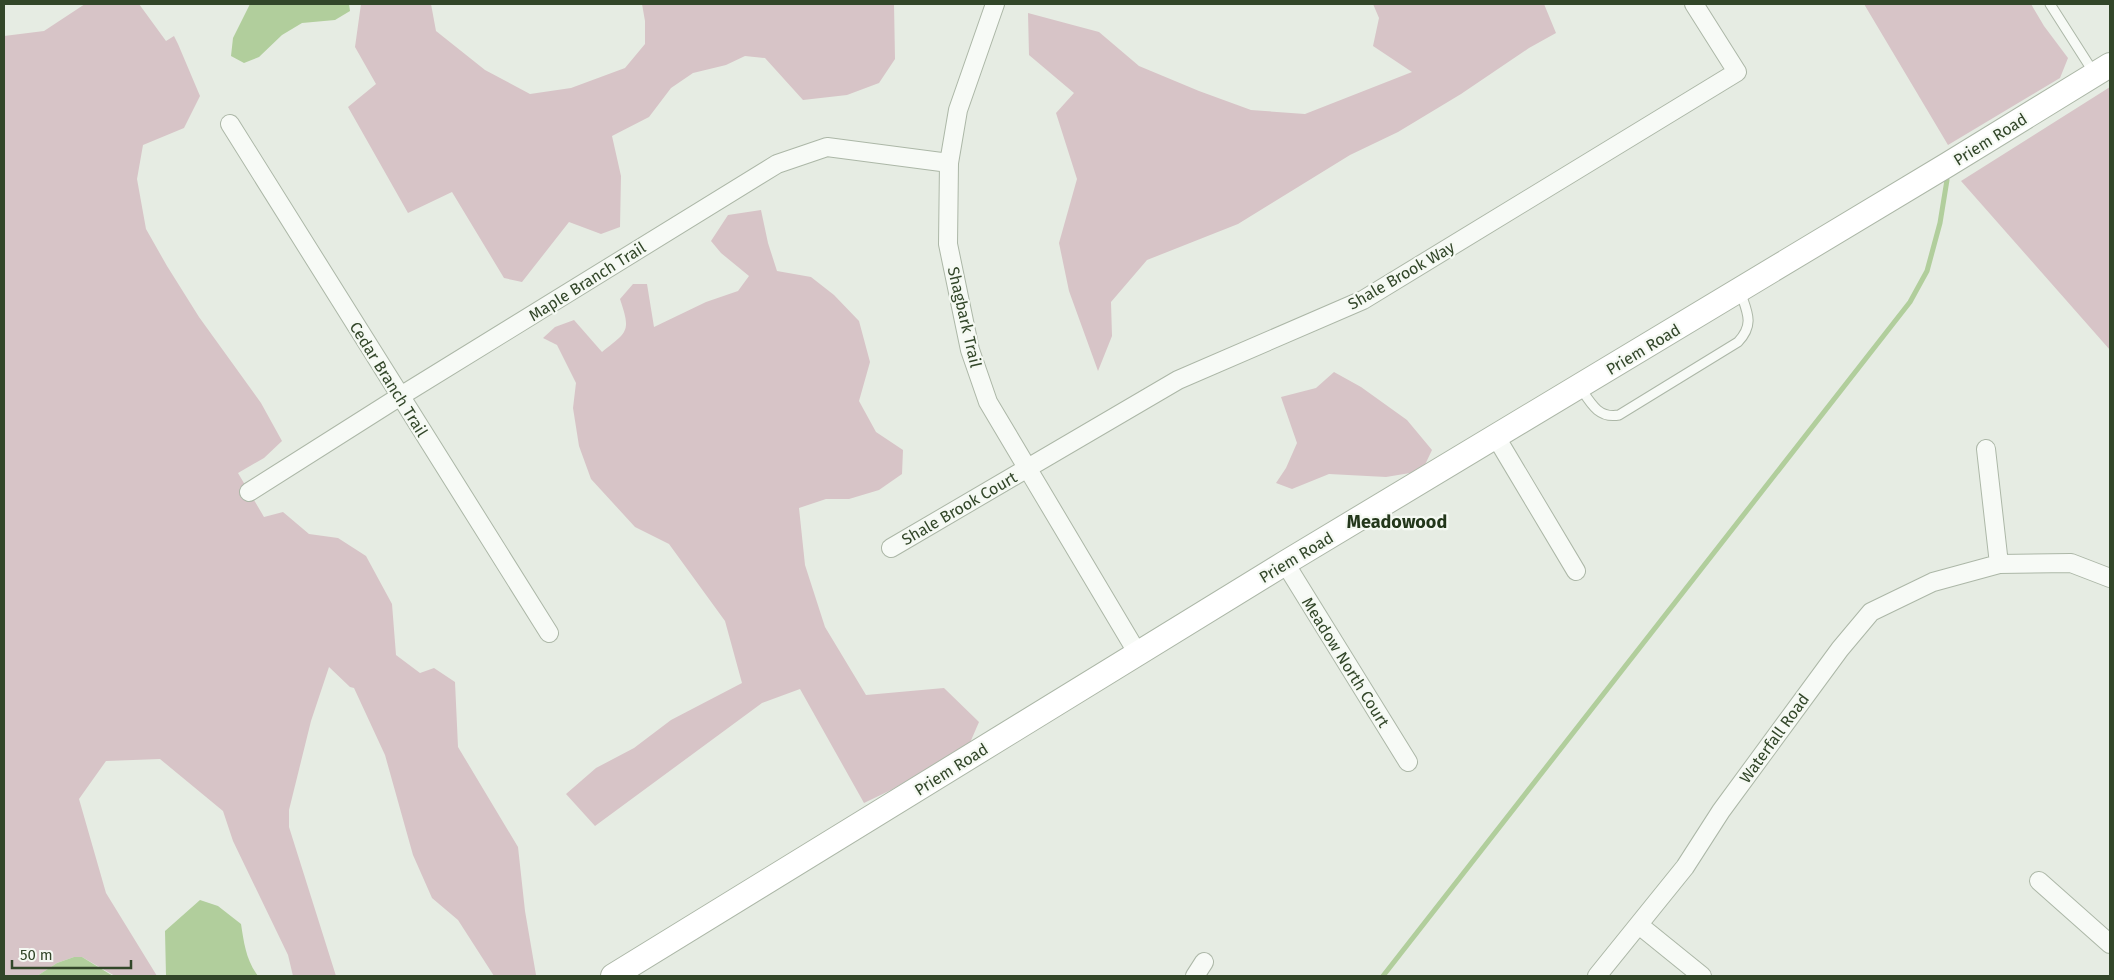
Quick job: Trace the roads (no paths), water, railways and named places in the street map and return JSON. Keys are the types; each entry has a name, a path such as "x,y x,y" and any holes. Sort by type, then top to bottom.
{"street":[{"name":"Shagbark Trail","path":"994,4 958,110 949,163 948,244 970,350 988,402 1138,654"},
{"name":"Shale Brook Way","path":"1027,468 1178,380 1363,300 1737,72 1694,4"},
{"name":"Priem Road","path":"613,976 1285,563 1580,387 2103,69"},
{"name":"Cedar Branch Trail","path":"230,124 549,633"},
{"name":"Maple Branch Trail","path":"249,492 777,164 827,147 949,163"},
{"path":"1496,437 1576,571"},
{"path":"1986,449 1999,564"},
{"name":"Shale Brook Court","path":"891,548 1027,468"},
{"name":"Meadow North Court","path":"1285,563 1408,762"},
{"name":"Waterfall Road","path":"1597,976 1685,867 1721,811 1840,649 1871,612 1933,582 1999,564 2070,563 2110,578"},
{"path":"2039,881 2110,944"},
{"path":"1639,925 1702,976"}],"lane":[{"path":"2050,4 2103,69"},
{"path":"1580,387 1589,401 1602,414 1610,416 1619,415 1720,354 1746,334 1749,325 1747,310 1740,290"}],"waterway":[{"path":"1383,976 1910,302 1927,271 1940,223 1947,180"}],"district":[{"name":"Meadowood","path":"1397,522"}]}
